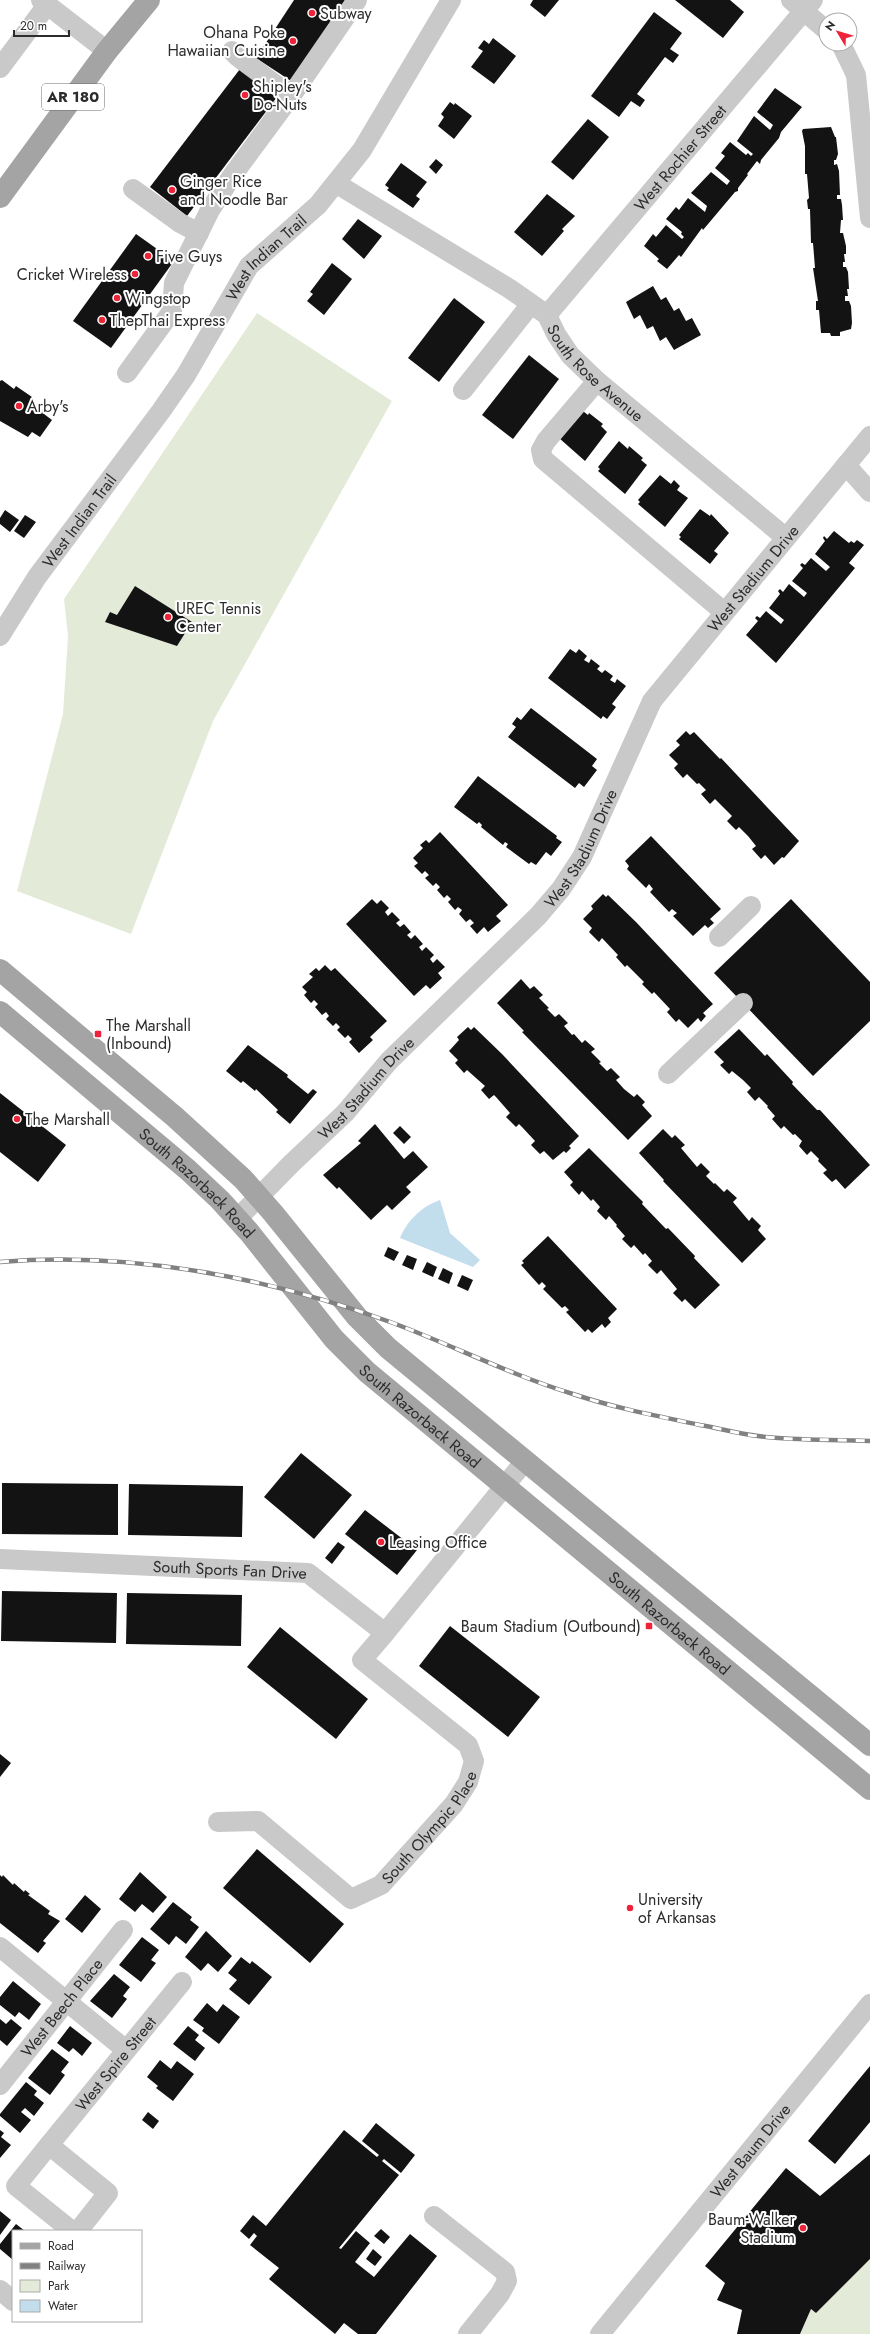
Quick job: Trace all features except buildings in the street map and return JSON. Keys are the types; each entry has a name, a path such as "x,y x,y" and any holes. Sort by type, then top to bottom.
{"main road":[{"name":"AR 180","path":"0,197 107,51 149,0"},
{"name":"South Razorback Road","path":"0,970 210,1147 259,1197 371,1333 870,1745"},
{"name":"South Razorback Road","path":"0,1012 188,1170 237,1219 349,1355 504,1487 870,1788"}],"street":[{"path":"127,373 172,311 174,283 210,210 232,176 291,96 357,0"},
{"name":"West Indian Trail","path":"0,636 37,578 182,380 249,266 298,225 337,184 362,150 451,0"},
{"path":"0,68 44,2 107,51"},
{"path":"803,4 818,21"},
{"name":"West Rochier Street","path":"547,315 803,4"},
{"path":"232,51 291,96"},
{"path":"845,52 856,75 865,116 870,218"},
{"name":"South Rose Avenue","path":"337,184 547,315 570,355 597,381 785,537"},
{"path":"133,189 180,223 199,233"},
{"path":"463,390 531,304"},
{"path":"597,381 546,441 541,450 543,459 724,612"},
{"name":"West Stadium Drive","path":"237,1219 345,1113 389,1061 538,916 561,889 582,857 652,701 785,537 870,436"},
{"path":"846,465 870,492"},
{"path":"719,937 751,906"},
{"path":"668,1074 743,1003"},
{"path":"385,1633 525,1461"},
{"name":"South Sports Fan Drive","path":"0,1558 308,1573 385,1633"},
{"name":"South Olympic Place","path":"218,1822 258,1821 351,1899 381,1885 454,1804 468,1782 474,1761 468,1745 362,1660 385,1633"},
{"name":"West Beech Place","path":"0,2084 123,1930"},
{"path":"0,1947 126,2050"},
{"name":"West Spire Street","path":"71,2230 16,2186 182,1982"},
{"name":"West Baum Drive","path":"600,2334 870,2004"},
{"path":"49,2145 108,2193 79,2230"},
{"path":"434,2216 504,2272 507,2281 500,2294 468,2334"},
{"path":"0,2290 12,2300"}],"green space":[{"name":"UREC Tennis Center","path":"257,313 392,401 213,721 131,934 17,891 63,714 68,636 64,599"},
{"path":"870,2259 870,2334 800,2334 811,2309 816,2313"}],"water":[{"path":"440,1200 450,1233 480,1260 473,1267 400,1238 411,1220 421,1210"}],"railway":[{"path":"0,1262 49,1260 100,1261 150,1265 250,1281 299,1293 393,1323 527,1378 620,1408 772,1438 870,1441"}],"place":[{"name":"Subway","path":"312,13"},
{"name":"Ohana Poke Hawaiian Cuisine","path":"293,41"},
{"name":"Shipley's Do-Nuts","path":"245,95"},
{"name":"Ginger Rice and Noodle Bar","path":"172,190"},
{"name":"Five Guys","path":"148,256"},
{"name":"Cricket Wireless","path":"135,274"},
{"name":"Wingstop","path":"117,298"},
{"name":"ThepThai Express","path":"102,320"},
{"name":"Arby's","path":"19,406"},
{"name":"UREC Tennis Center","path":"168,617"},
{"name":"The Marshall (Inbound)","path":"98,1034"},
{"name":"The Marshall","path":"17,1119"},
{"name":"Leasing Office","path":"381,1542"},
{"name":"Baum Stadium (Outbound)","path":"649,1626"},
{"name":"University of Arkansas","path":"630,1908"},
{"name":"Baum-Walker Stadium","path":"803,2228"}]}
